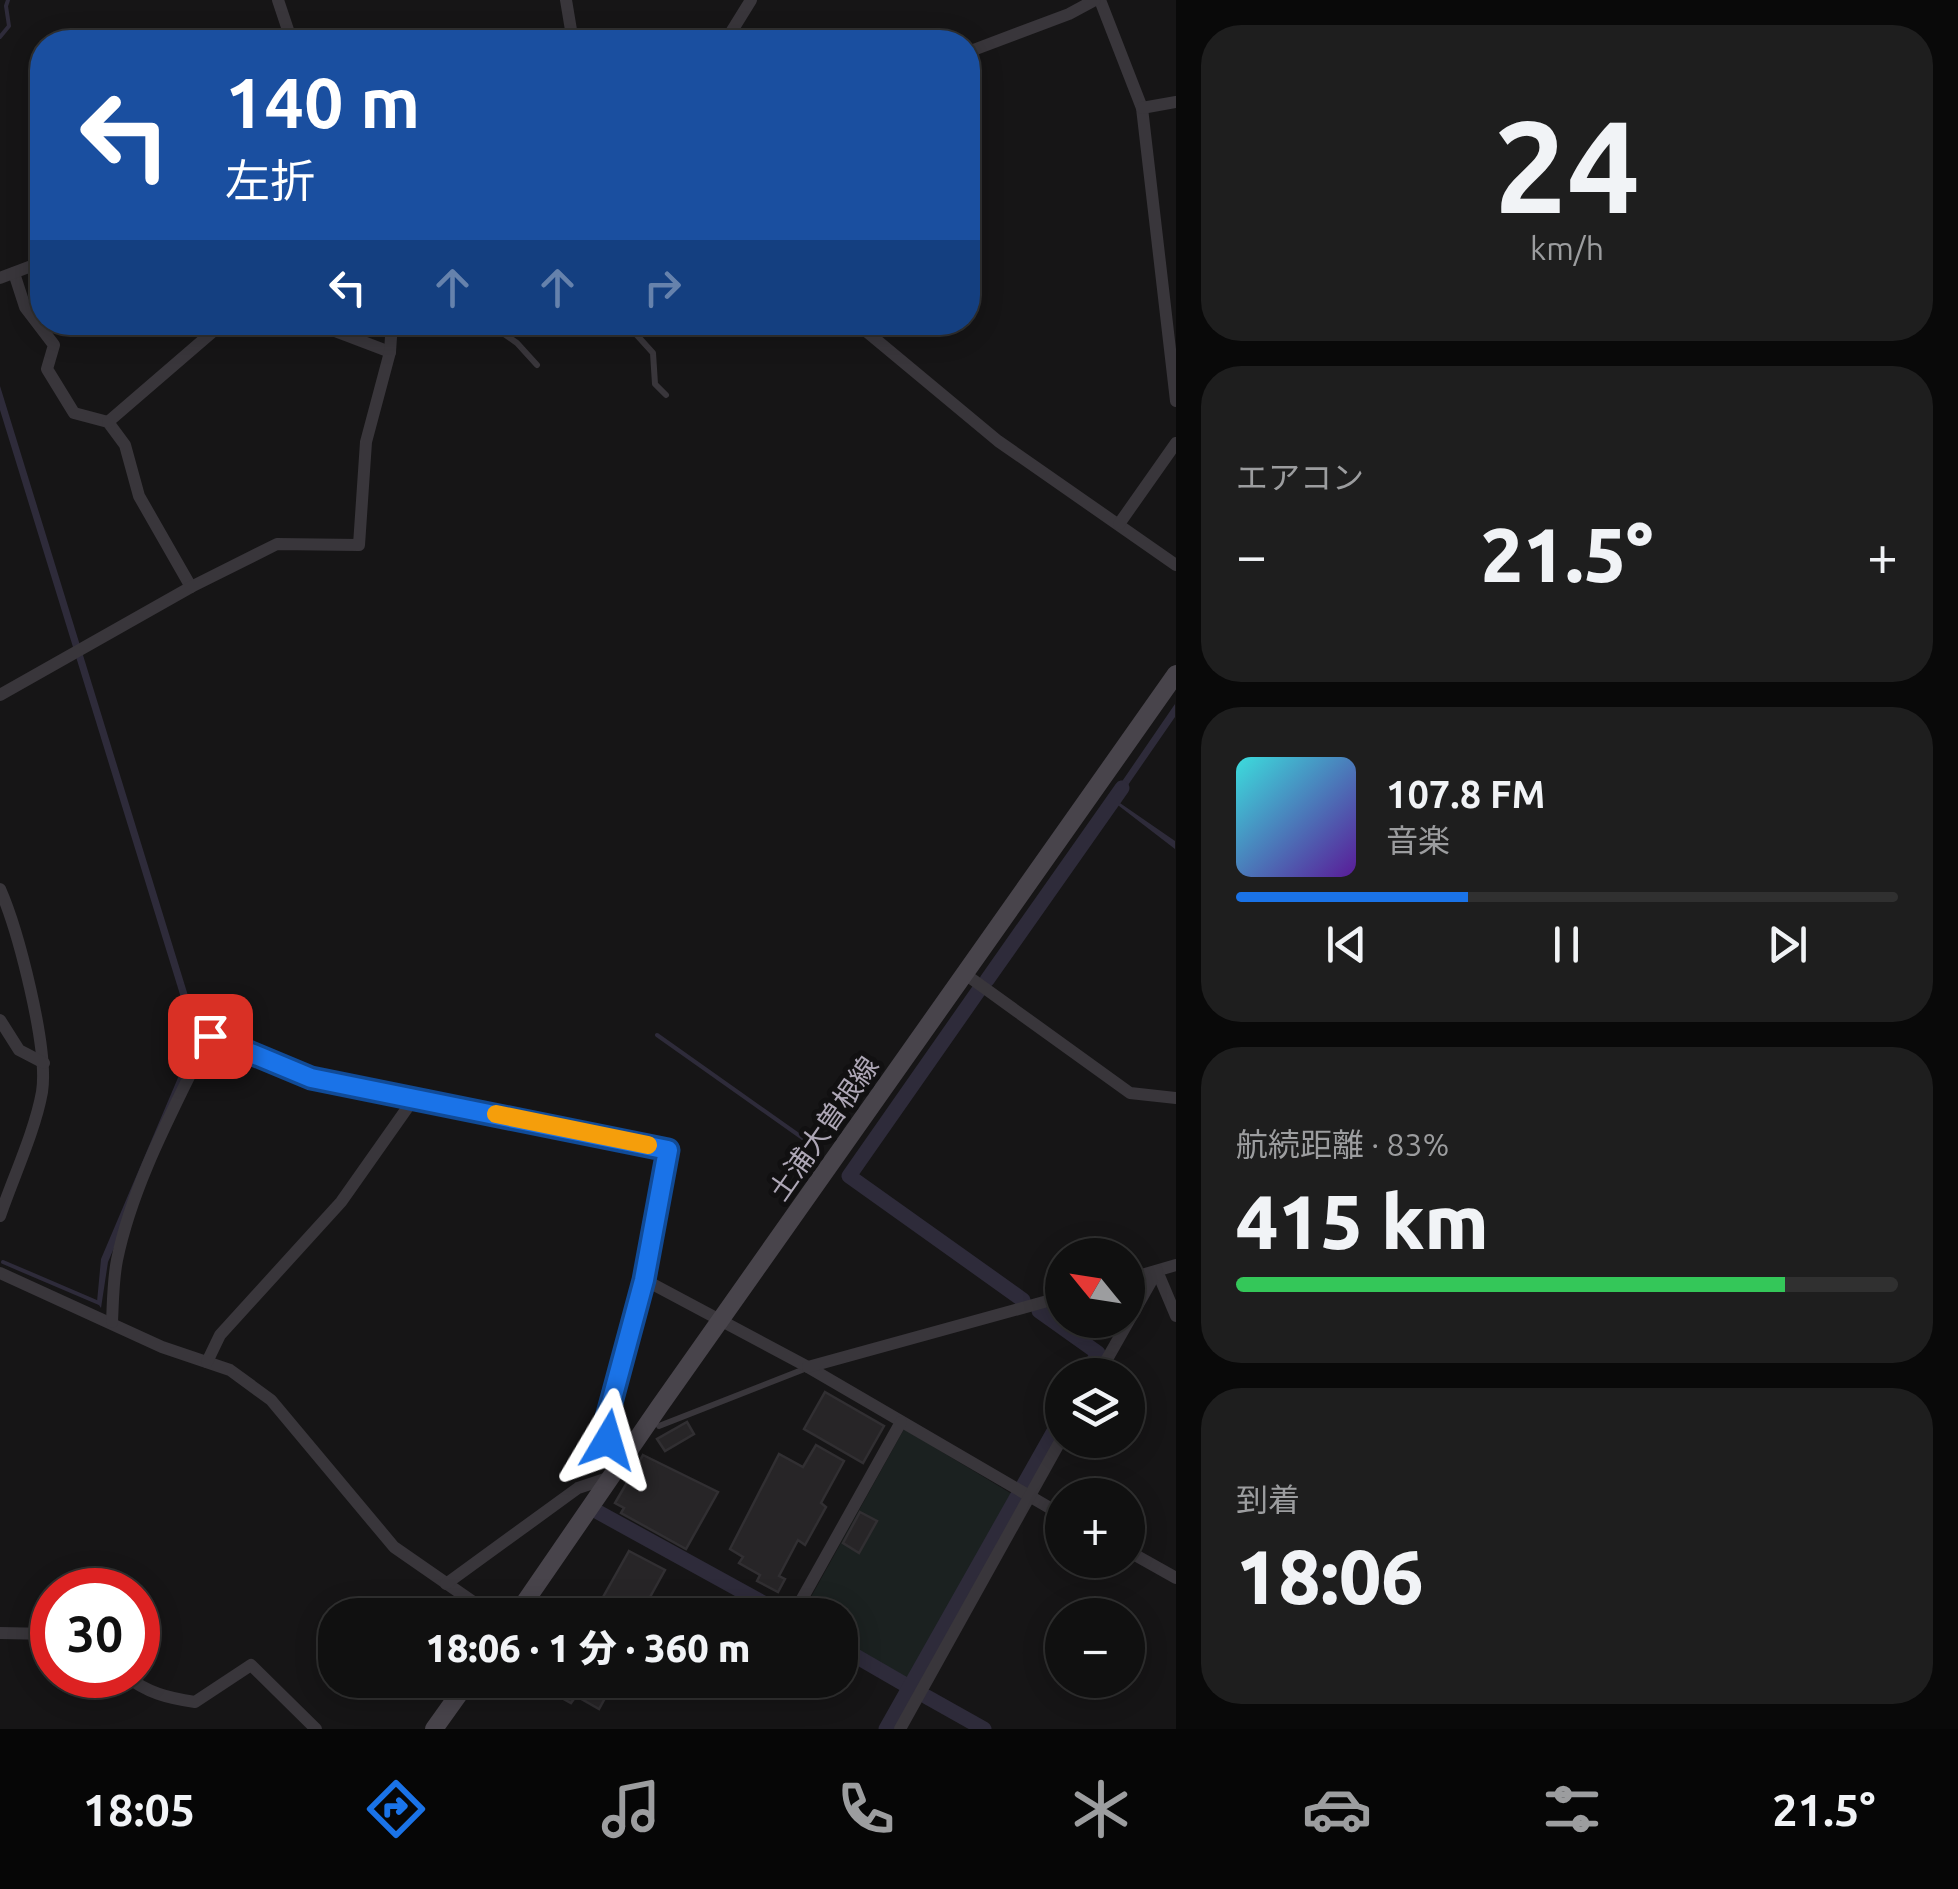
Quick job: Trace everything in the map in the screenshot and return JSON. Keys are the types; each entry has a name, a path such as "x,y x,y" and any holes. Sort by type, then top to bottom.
{"main road":[{"name":"土浦大曽根線","path":"528,1598 1176,674"},
{"path":"434,1729 456,1698"}],"street":[{"path":"278,0 288,30"},
{"path":"566,0 571,30"},
{"path":"734,30 751,0"},
{"path":"980,47 1098,0 1142,108 1176,401"},
{"path":"1142,108 1176,102"},
{"path":"7,275 30,314"},
{"path":"46,335 54,345 47,369 74,413 108,422 125,445 139,496 191,587"},
{"path":"108,422 209,335"},
{"path":"345,335 390,352"},
{"path":"0,695 191,587 277,544 359,545 366,442 391,335"},
{"path":"871,335 998,441 1176,565"},
{"path":"1119,524 1175,444"},
{"path":"0,889 26,976 44,1063 42,1094 0,1216"},
{"path":"965,974 1130,1093 1176,1098"},
{"path":"0,1020 19,1050 44,1063"},
{"path":"112,1322 122,1237 169,1118 210,1036 311,1078 668,1150 644,1280 605,1425 608,1440 625,1457"},
{"path":"207,1362 220,1335 341,1202 415,1097"},
{"path":"1145,1274 1176,1265"},
{"path":"1157,1271 1176,1316"},
{"path":"1108,1358 1157,1271"},
{"path":"0,1273 162,1347 230,1370 271,1400 394,1547 467,1598"},
{"path":"644,1280 808,1368 1045,1505"},
{"path":"808,1368 1045,1302"},
{"path":"803,1598 901,1422"},
{"path":"900,1729 1051,1458"},
{"path":"446,1584 578,1488 611,1477"},
{"path":"1145,1561 1176,1578"},
{"path":"0,1634 30,1634"},
{"path":"160,1696 195,1702 251,1665 316,1729"}],"lane":[{"path":"506,335 537,364"},
{"path":"637,335 653,353 655,384 666,395"},
{"path":"659,1426 808,1368"}],"shaded area":[{"path":"0,386 202,1041 108,1262 101,1308 97,1302 101,1259 194,1040 0,410"},
{"path":"1175,704 1175,717 1117,801 1175,841 1175,849 1110,799"},
{"path":"904,1429 1012,1494 909,1681 858,1652 858,1598 810,1598"}],"building":[{"path":"825,1392 884,1426 863,1463 804,1429"},
{"path":"687,1422 694,1434 665,1451 657,1439"},
{"path":"816,1445 844,1461 821,1503 826,1507 805,1545 798,1540 779,1576 785,1579 778,1592 757,1581 760,1575 739,1563 743,1557 730,1549 779,1454 803,1467"},
{"path":"643,1455 718,1492 686,1549 621,1513 624,1508 615,1503"},
{"path":"860,1512 877,1521 859,1553 843,1543"},
{"path":"629,1551 665,1570 649,1598 603,1598"},
{"path":"580,1698 605,1698 599,1709"}],"waterway":[{"path":"0,37 9,26 8,0"},
{"path":"987,980 1122,788"},
{"path":"979,990 849,1176 1023,1300"},
{"path":"657,1035 821,1151"},
{"path":"3,1262 99,1303"},
{"path":"1039,1311 1098,1353 1095,1358"},
{"path":"886,1729 1045,1447"},
{"path":"598,1512 754,1598"},
{"path":"858,1657 911,1688"},
{"path":"927,1697 984,1729"}],"slow traffic":[{"path":"496,1114 648,1145"}],"route":[{"path":"210,1036 311,1078 668,1150 644,1280 605,1425 608,1440"}]}
